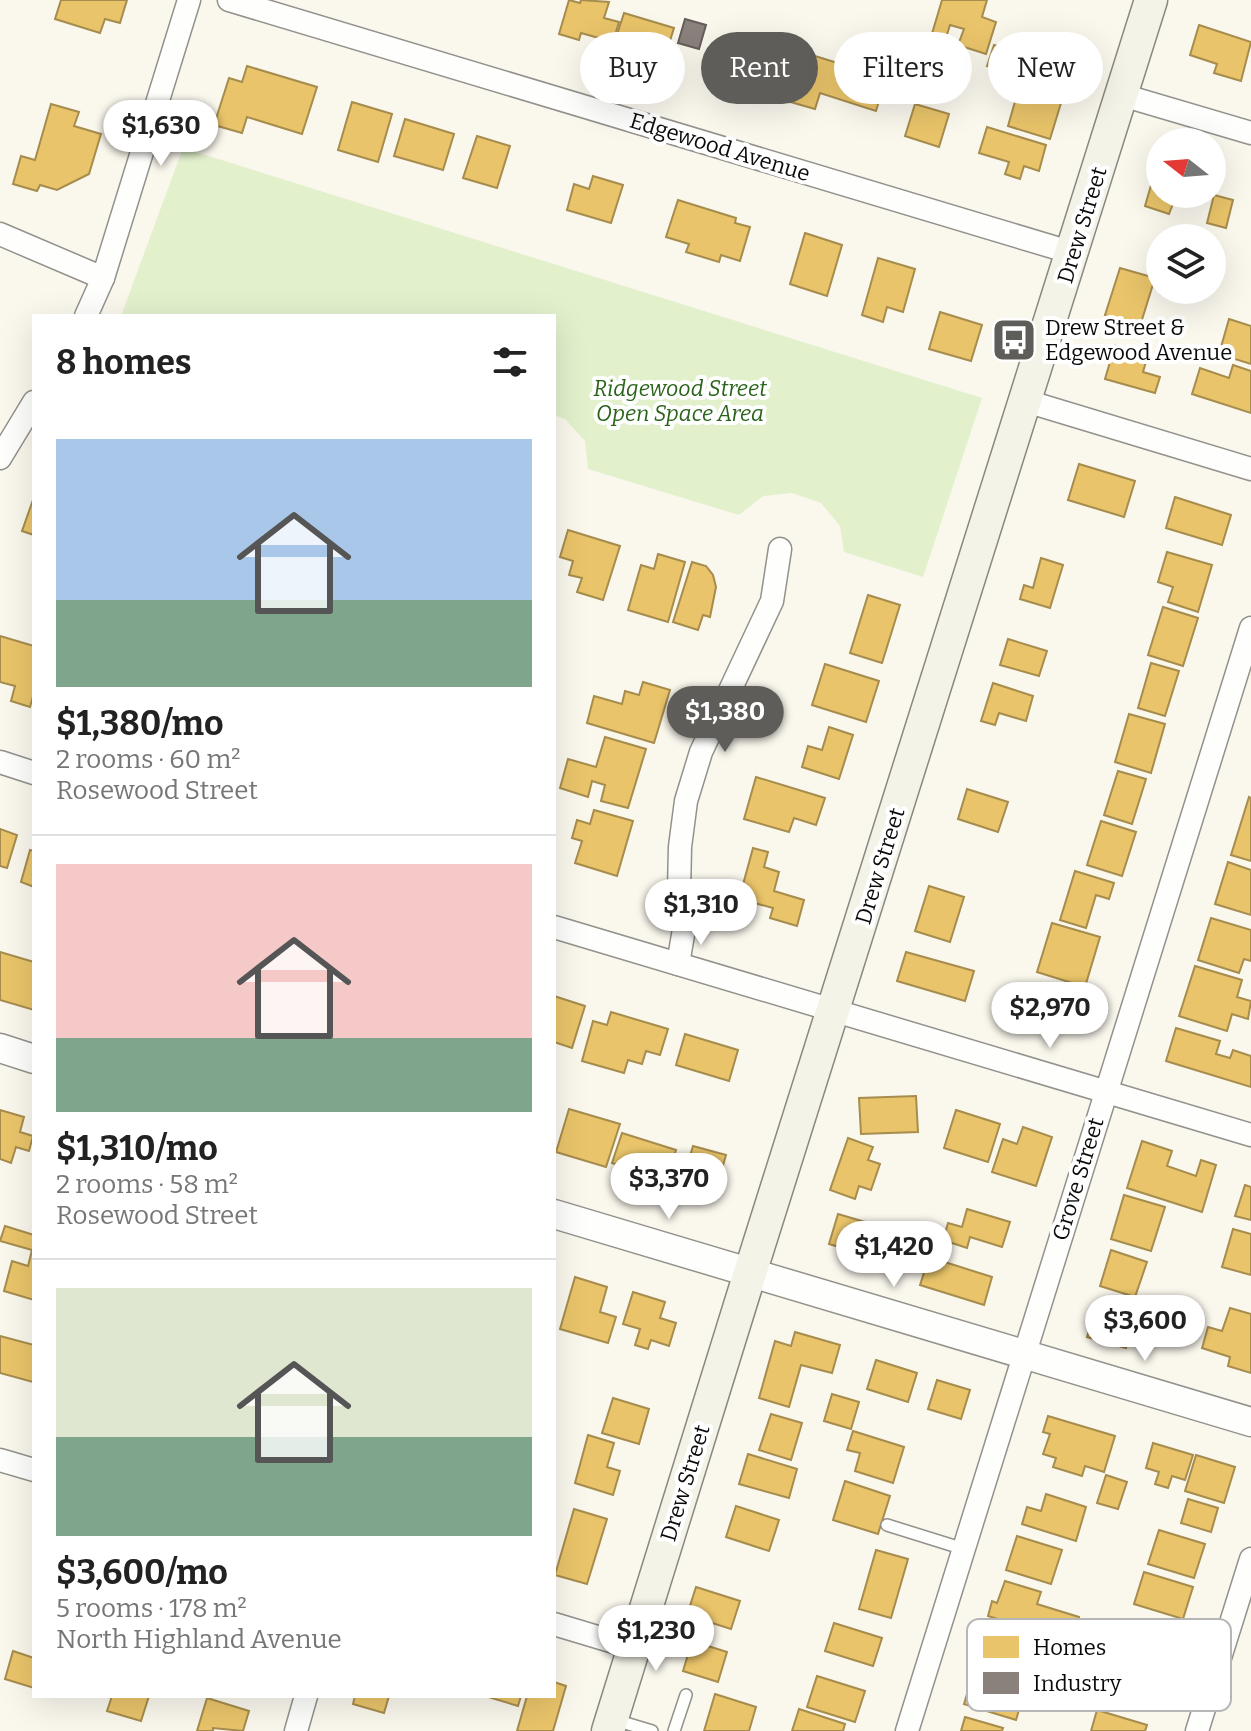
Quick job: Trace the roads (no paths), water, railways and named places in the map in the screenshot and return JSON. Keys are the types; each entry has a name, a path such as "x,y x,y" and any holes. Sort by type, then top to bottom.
{"main road":[{"name":"Drew Street","path":"610,1725 1151,0"}],"street":[{"path":"87,314 103,278 189,0"},
{"name":"Edgewood Avenue","path":"229,0 1073,253"},
{"path":"1122,95 1251,133"},
{"path":"0,234 103,278"},
{"path":"1026,401 1251,469"},
{"path":"0,458 32,405"},
{"path":"678,964 684,929 679,891 680,847 686,801 701,752 772,601 780,549"},
{"name":"Grove Street","path":"907,1731 1251,628"},
{"path":"0,762 32,772"},
{"path":"556,928 1251,1135"},
{"path":"0,1048 32,1058"},
{"path":"556,1215 1251,1422"},
{"path":"0,1460 32,1467"},
{"path":"1231,1623 1251,1559"},
{"path":"556,1625 634,1648"},
{"path":"296,1731 305,1698"},
{"path":"1197,1731 1203,1711"}],"lane":[{"path":"887,1525 964,1549"},
{"path":"674,1731 686,1695"},
{"path":"610,1725 652,1731"}],"place":[{"name":"Drew Street & Edgewood Avenue","path":"1014,340"}],"park label":[{"name":"Ridgewood Street Open Space Area","path":"680,400"}]}
